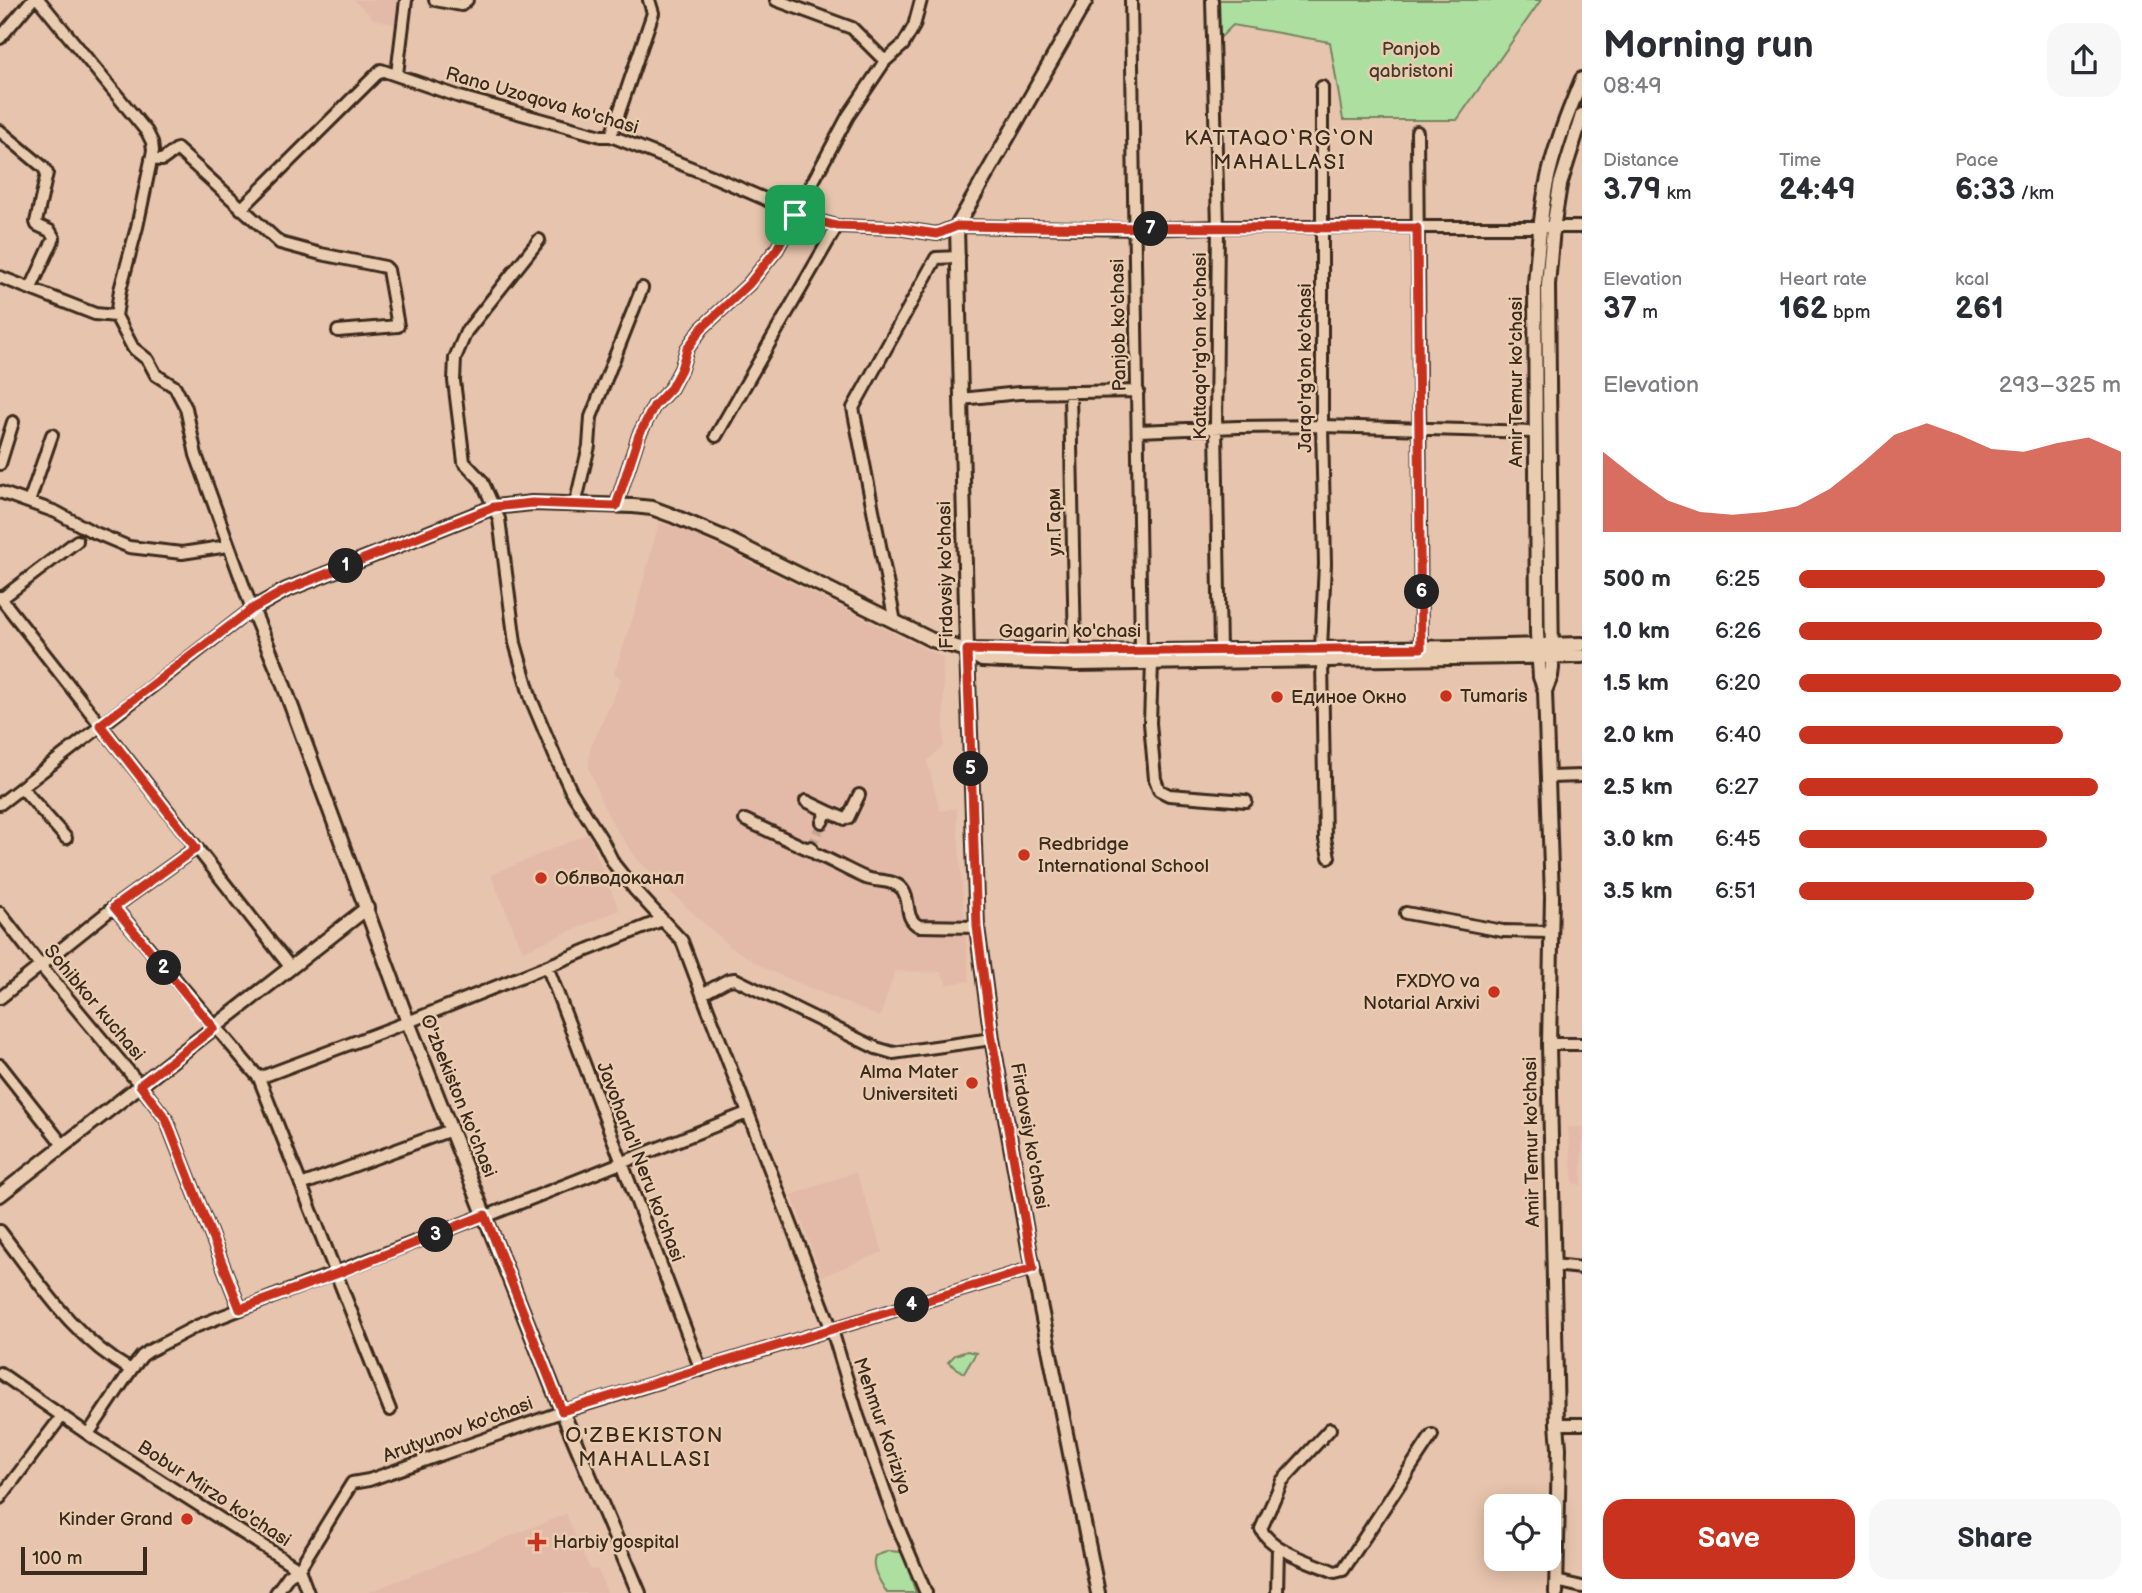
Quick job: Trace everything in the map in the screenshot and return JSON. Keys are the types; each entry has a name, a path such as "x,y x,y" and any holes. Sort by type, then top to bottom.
{"main road":[{"path":"957,226 1086,0"},
{"name":"Amir Temur ko'chasi","path":"1556,1587 1559,1448 1549,1044 1552,897 1545,691 1540,677 1545,651 1548,285 1546,184 1582,79"},
{"name":"Amir Temur ko'chasi","path":"1545,651 1535,432 1535,284 1546,227 1582,115"},
{"name":"Firdavsiy ko'chasi","path":"957,226 977,927 992,1039 1033,1268 1098,1593"},
{"path":"252,609 286,590 494,507 532,503 652,508 725,538 932,640 967,650"},
{"name":"O'zbekiston ko'chasi","path":"252,609 281,678 408,1022 562,1411 639,1593"},
{"name":"Gagarin ko'chasi","path":"967,650 1220,650 1322,654 1545,651 1582,644"},
{"name":"Gagarin ko'chasi","path":"967,650 982,660 1076,664 1152,663 1421,648 1545,651 1582,656"},
{"path":"0,1195 367,908"}],"street":[{"path":"0,38 33,0"},
{"path":"0,804 252,609 196,455 186,408 175,387 156,375 148,360 133,348 116,316 153,151 152,142 147,132 39,0"},
{"path":"241,209 381,70 397,74 406,0"},
{"path":"435,0 461,5 467,0"},
{"path":"611,136 653,13 649,0"},
{"path":"776,0 852,28 885,61"},
{"path":"616,506 639,435 654,406 671,388 687,349 702,328 749,284 777,249 848,116 885,61 903,45 914,26 921,0"},
{"name":"Panjob ko'chasi","path":"1131,0 1141,650"},
{"name":"Kattaqo'rg'on ko'chasi","path":"1212,0 1218,227 1216,428 1220,650"},
{"name":"Rano Uzoqova ko'chasi","path":"397,74 460,97 601,136 611,136 714,177 795,215 837,226 897,228 937,234 957,226 1136,229 1582,227"},
{"name":"Jarqo'rg'on ko'chasi","path":"1322,87 1322,426 1325,564 1322,654 1325,839 1329,857"},
{"path":"0,131 47,173 36,222 50,231 54,238 31,288"},
{"path":"1418,132 1421,648"},
{"path":"151,159 162,160 177,149 280,243 388,270 398,326 338,331"},
{"path":"716,436 837,226"},
{"name":"Mehmur Koriziya","path":"539,240 466,332 455,358 454,381 464,462 482,481 501,529 515,643 531,699 571,791 614,864 682,941 832,1330 862,1429 895,1520 926,1593"},
{"path":"895,621 853,408 936,258 958,257"},
{"path":"0,277 95,314 116,316"},
{"path":"575,505 589,446 590,417 642,288"},
{"path":"961,398 1019,393 1138,391"},
{"name":"ул.Гарм","path":"1070,392 1075,652"},
{"path":"0,464 13,422"},
{"path":"1138,431 1322,426 1535,432"},
{"path":"29,502 52,435"},
{"path":"0,492 56,512 129,547 182,553 228,546"},
{"path":"77,541 1,598 291,968"},
{"path":"1152,663 1150,723 1155,779 1159,790 1169,795 1246,802"},
{"path":"1549,777 1582,776"},
{"path":"22,788 65,838"},
{"path":"806,801 825,817 845,819 859,795"},
{"path":"746,820 811,849 866,878 895,884 906,897 912,922 919,926 977,927"},
{"path":"0,998 114,907 196,848"},
{"path":"114,907 259,1078 390,1410"},
{"name":"Sohibkor kuchasi","path":"0,913 166,1119 240,1309"},
{"path":"1406,913 1503,931 1550,932"},
{"path":"259,1078 408,1022 662,919"},
{"name":"Javoharla'l Neru ko'chasi","path":"547,966 701,1370"},
{"path":"702,994 735,979 876,1048 893,1052 992,1039"},
{"path":"1549,1044 1582,1044"},
{"path":"0,1065 63,1145"},
{"path":"88,1434 142,1356 197,1326 747,1113"},
{"path":"301,1185 451,1130"},
{"path":"0,1231 68,1321 94,1346 131,1370"},
{"path":"1553,1265 1582,1268"},
{"name":"Arutyunov ko'chasi","path":"276,1593 289,1575 299,1569 352,1483 369,1480 562,1411 1033,1268"},
{"name":"Bobur Mirzo ko'chasi","path":"0,1373 88,1434 299,1569 308,1593"},
{"path":"0,1498 62,1416"},
{"path":"1557,1424 1582,1424"},
{"path":"1330,1430 1282,1481 1262,1521 1261,1529 1264,1536 1278,1547 1335,1572 1343,1570 1432,1435"},
{"path":"1277,1593 1278,1547"},
{"path":"1556,1587 1582,1587"}],"shaded area":[{"path":"354,0 405,0 400,26 374,19"},
{"path":"659,523 686,531 943,658 944,746 927,761 940,811 956,808 969,981 947,984 941,972 895,971 880,1017 766,969 731,947 697,917 638,860 616,829 602,803 589,768 590,749 622,679 614,674 635,612"},
{"path":"588,834 619,910 523,951 491,875"},
{"path":"1568,1127 1582,1127 1582,1185 1573,1183"},
{"path":"856,1172 883,1252 822,1276 792,1195"},
{"name":"Harbiy gospital","path":"566,1514 590,1570 598,1570 607,1593 367,1593"}],"green space":[{"name":"Panjob qabristoni","path":"1217,0 1541,0 1457,120 1343,120 1330,42 1233,25 1218,40"},
{"path":"967,1351 976,1353 964,1373 948,1362 955,1355"},
{"path":"889,1551 903,1554 916,1593 887,1593 877,1575 874,1561 875,1556"}],"tunnel":[{"path":"811,847 822,822"}],"place":[{"name":"Tumaris","path":"1446,696"},
{"name":"Единое Окно","path":"1277,697"},
{"name":"Redbridge International School","path":"1024,855"},
{"name":"Облводоканал","path":"541,878"},
{"name":"FXDYO va Notarial Arxivi","path":"1494,992"},
{"name":"Alma Mater Universiteti","path":"972,1083"},
{"name":"Kinder Grand","path":"187,1519"},
{"name":"Harbiy gospital","path":"537,1542"}],"district":[{"name":"KATTAQO‘RG‘ON MAHALLASI","path":"1280,150"},
{"name":"O'ZBEKISTON MAHALLASI","path":"645,1447"}],"route":[{"path":"795,215 837,226 897,228 937,234 957,226 1136,229 1417,228 1421,648 1075,652 967,650 977,927 992,1039 1033,1268 562,1411 485,1215 240,1309 166,1119 140,1085 214,1028 114,907 196,848 100,725 252,609 286,590 494,507 532,503 616,506 639,435 654,406 671,388 687,349 702,328 749,284 777,249 795,215"}]}
